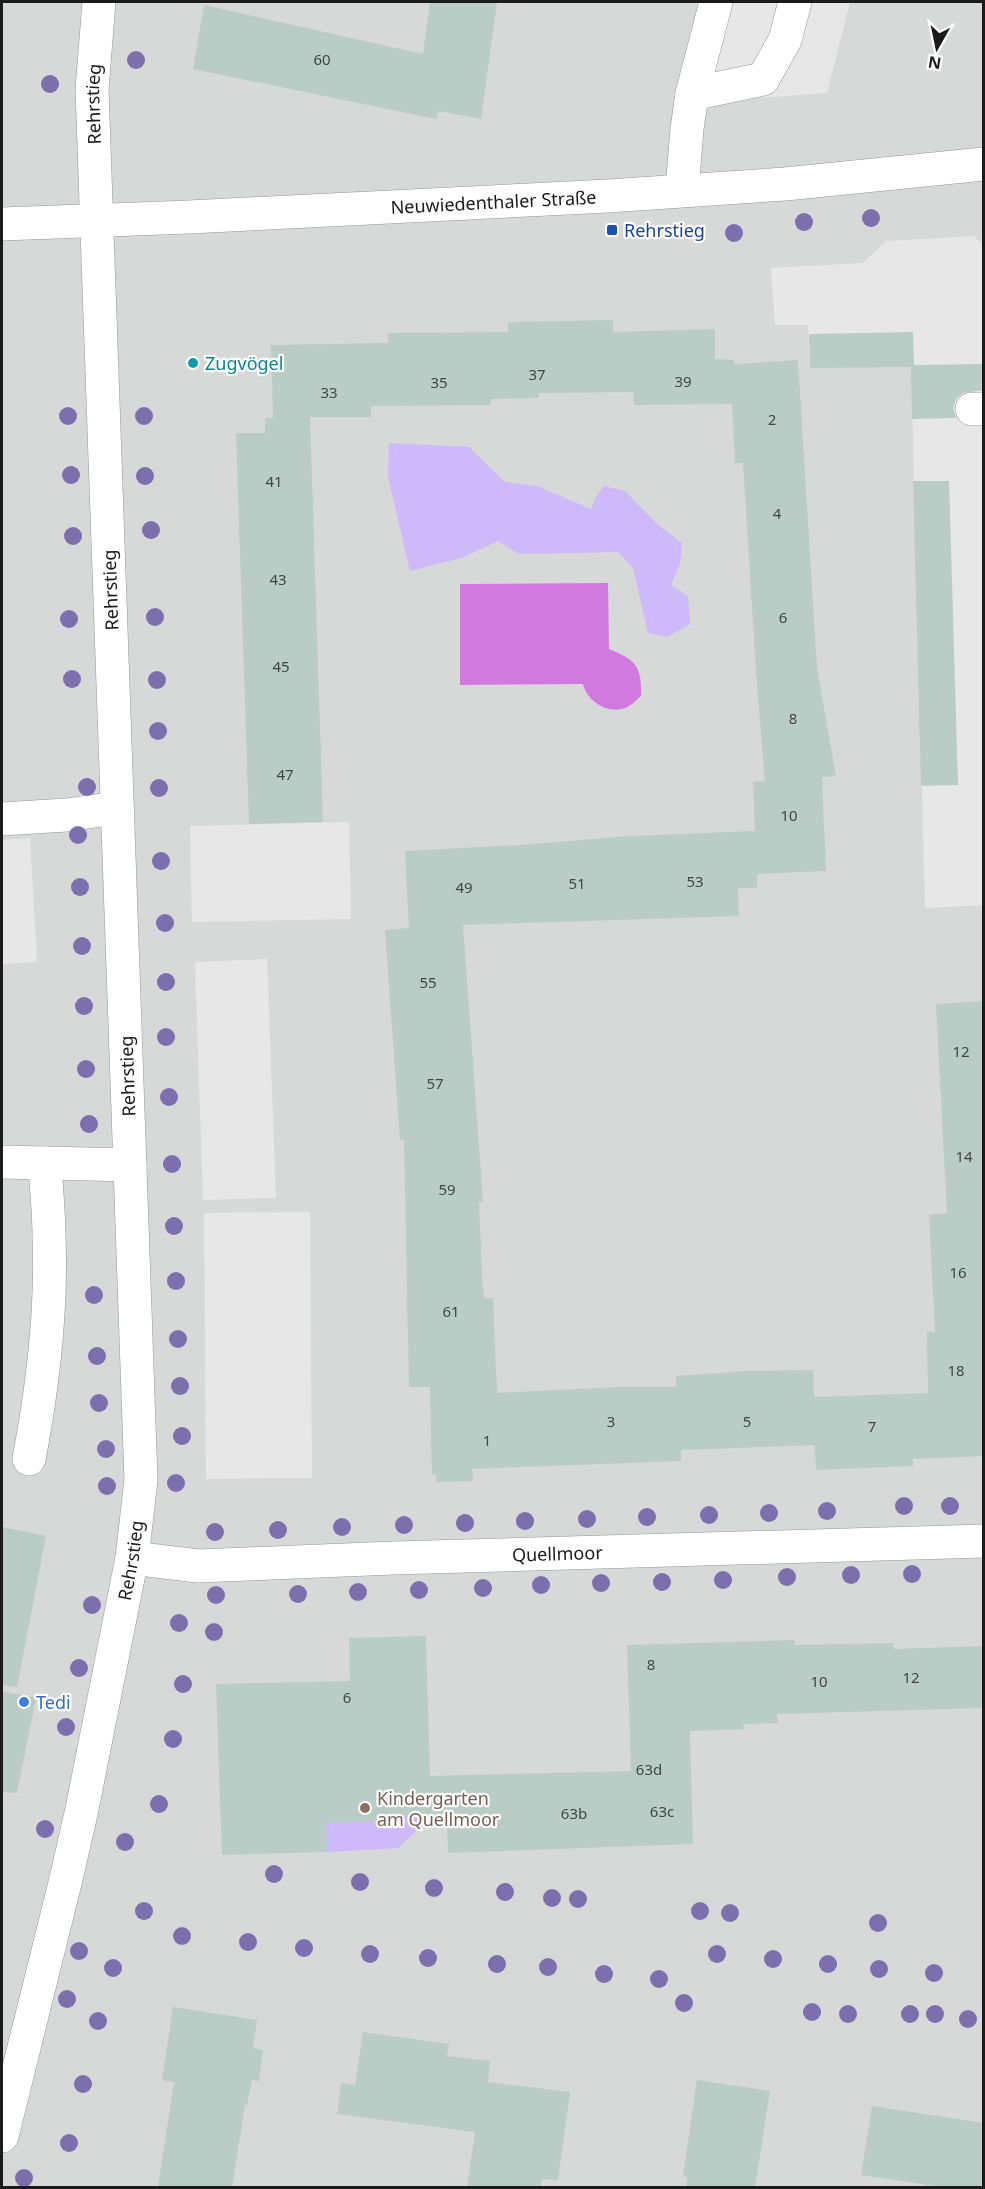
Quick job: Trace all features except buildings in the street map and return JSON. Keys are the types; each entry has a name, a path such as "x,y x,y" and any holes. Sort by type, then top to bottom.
{"street":[{"name":"Rehrstieg","path":"2,2136 66,1879 132,1558 141,1480 92,89 99,2"},
{"path":"682,190 692,94 716,2"},
{"path":"692,94 763,79 785,40 795,2"},
{"name":"Neuwiedenthaler Straße","path":"2,224 98,221 785,184 984,164"},
{"path":"2,819 66,815 117,808"},
{"path":"2,1162 130,1165"},
{"path":"28,1459 37,1415 48,1297 50,1237 45,1163"},
{"name":"Quellmoor","path":"132,1558 198,1566 984,1541"}],"shaded area":[{"path":"2,2 983,2 983,2187 2,2187"},
{"path":"701,2 850,2 827,93 675,104"},
{"path":"974,236 983,245 983,905 925,908 911,366 810,368 808,325 775,325 771,268 863,263 886,241"},
{"path":"389,443 469,447 505,482 537,486 591,509 604,486 625,491 657,524 682,543 680,564 671,585 688,596 690,624 667,637 648,633 633,568 618,552 519,554 498,541 461,558 410,571 388,477"},
{"path":"608,583 609,649 636,665 640,678 641,696 630,705 615,710 601,706 589,697 583,684 460,685 460,584"},
{"path":"349,822 351,919 192,922 190,826"},
{"path":"30,838 37,962 2,964 2,840"},
{"path":"267,959 276,1198 203,1200 195,962"},
{"path":"310,1212 312,1478 206,1479 204,1213"},
{"path":"323,1746 352,1748 355,1822 383,1821 384,1817 434,1815 398,1848 327,1852"}],"place":[{"name":"Rehrstieg","path":"612,230"},
{"name":"Zugvögel","path":"193,363"},
{"name":"Tedi","path":"24,1702"},
{"name":"Kindergarten am Quellmoor","path":"365,1808"}]}
